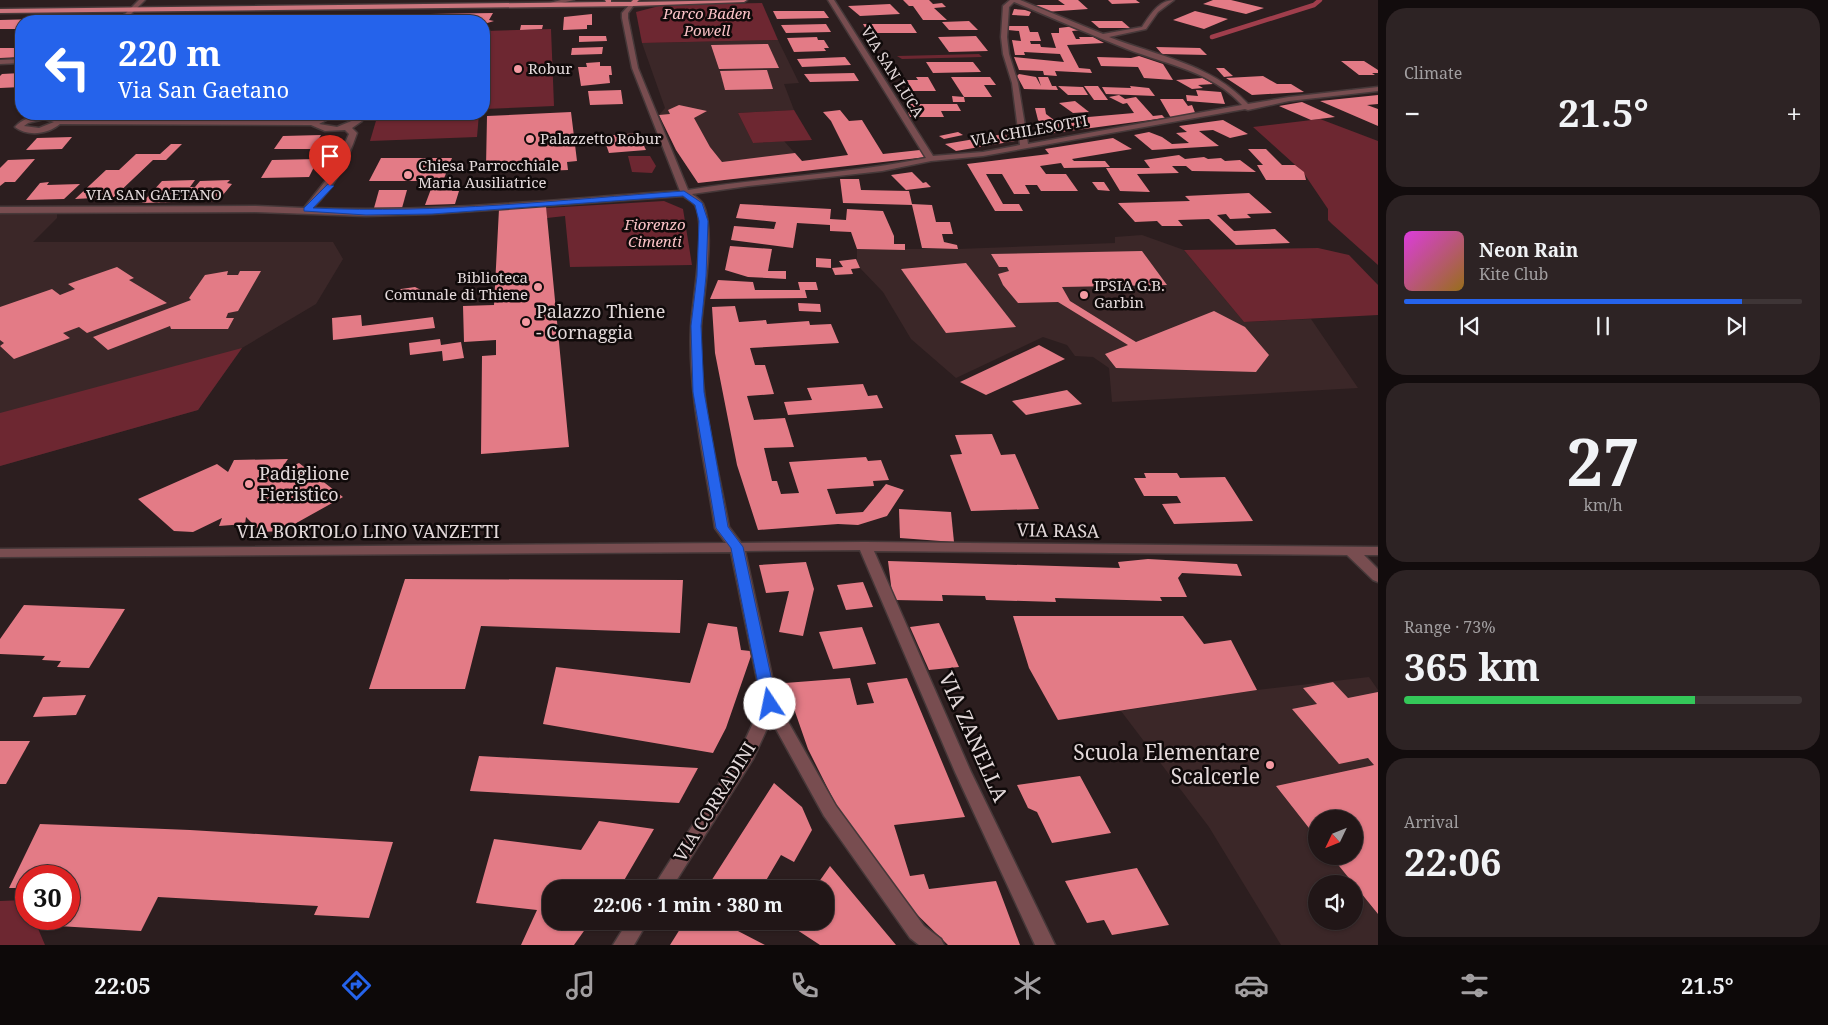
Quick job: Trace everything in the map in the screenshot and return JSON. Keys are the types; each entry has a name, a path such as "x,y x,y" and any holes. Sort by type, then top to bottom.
{"main road":[{"path":"653,0 673,1"},
{"path":"0,11 553,4 608,1 617,5 673,1 744,0"}],"street":[{"path":"127,15 142,0"},
{"name":"VIA SAN LUCA","path":"831,0 930,159"},
{"path":"1024,146 1004,36 1006,6 1014,0 1134,49 1202,70 1239,97 1248,108"},
{"path":"1103,36 1144,28 1156,10 1171,0"},
{"path":"625,13 633,3"},
{"path":"617,5 625,13 635,68 661,137 684,193 699,204 704,221 702,276 696,326 698,392 722,528 737,547 770,704 830,811 917,932 934,945"},
{"path":"0,62 15,61"},
{"name":"VIA CHILESOTTI","path":"684,193 748,183 882,168 930,159 983,154 1248,108 1289,99 1378,89"},
{"path":"27,120 19,128 35,130 48,128 58,122"},
{"path":"54,120 58,122 315,123 320,120"},
{"path":"315,123 317,127 327,130 347,128 356,124 358,120"},
{"path":"307,210 330,186 345,158 353,133 347,128"},
{"name":"VIA SAN GAETANO","path":"0,210 307,210 366,213 432,211 684,193"},
{"name":"VIA RASA","path":"737,547 864,546 1378,551"},
{"name":"VIA ZANELLA","path":"864,546 963,772 1045,945"},
{"name":"VIA BORTOLO LINO VANZETTI","path":"0,554 359,548 500,550 737,547"},
{"path":"1352,552 1378,577"},
{"name":"VIA CORRADINI","path":"667,880 748,754 770,704"},
{"path":"623,945 633,930"}],"shaded area":[{"path":"778,40 799,83 784,84 794,110 738,113 753,143 784,141 810,170 698,183 676,150 659,115 665,108 642,43"},
{"path":"0,212 57,214 57,218 33,242 333,242 343,259 316,304 242,348 198,410 0,466"},
{"path":"1142,235 1184,250 1244,322 1311,319 1358,388 1112,402 1109,368 1093,357 1075,356 1067,345 1043,337 956,378 911,339 883,292 860,268 857,261 857,249 958,249 1115,243 1115,237"},
{"name":"Scuola Elementare Scalcerle","path":"1369,677 1378,690 1378,945 1281,945 1209,827 1121,711 1257,690"}],"green space":[{"name":"Parco Baden Powell","path":"762,3 778,40 642,43 636,12 663,5"},
{"name":"Robur","path":"551,29 554,106 490,109 490,31"},
{"path":"979,54 982,57 902,59 897,56"},
{"path":"794,110 812,140 753,143 738,113"},
{"path":"1320,119 1378,141 1378,265 1328,220 1328,209 1303,172 1253,127"},
{"path":"376,120 478,120 477,137 370,141"},
{"path":"628,156 650,156 656,166 652,173 632,172"},
{"name":"Fiorenzo Cimenti","path":"664,201 683,209 692,265 570,267 565,216 547,218 546,208"},
{"path":"1318,248 1349,255 1378,285 1378,315 1244,322 1184,250"},
{"path":"242,348 198,410 0,466 0,413"},
{"path":"15,900 15,930 39,930 45,945 0,945 0,901"}],"building":[{"path":"903,0 929,0 933,4 942,3 946,7 934,8 947,20 923,20 913,6 909,6"},
{"path":"1058,0 1078,0 1088,9 1045,12 1033,5 1065,5"},
{"path":"1108,0 1136,0 1140,3 1112,4"},
{"path":"1213,0 1231,0 1264,8 1246,14 1203,4"},
{"path":"890,4 900,14 860,16 848,6"},
{"path":"1014,9 1031,12 1029,16 1012,15"},
{"path":"773,11 824,11 829,18 777,19"},
{"path":"1195,11 1228,19 1204,29 1173,20"},
{"path":"493,13 490,18 490,15 427,15"},
{"path":"592,14 592,25 587,25 587,29 563,30 564,17"},
{"path":"0,20 15,20 15,29 0,29"},
{"path":"969,21 978,30 949,30 942,22"},
{"path":"1091,21 1122,21 1130,28 1099,28"},
{"path":"826,24 831,32 786,33 781,25"},
{"path":"863,24 911,24 917,33 868,33"},
{"path":"521,25 543,25 542,29 520,30"},
{"path":"1007,26 1028,26 1030,32 1038,32 1041,41 1030,41 1031,44 1040,44 1041,47 1056,48 1051,33 1059,33 1059,28 1075,26 1083,30 1072,31 1076,39 1080,39 1079,37 1093,37 1104,43 1067,45 1079,68 1090,69 1092,73 1055,71 1057,76 1044,75 1043,71 1019,70 1014,57 1064,62 1060,54 1024,52 1025,55 1015,55 1012,40 1021,41 1019,31 1008,30"},
{"path":"579,36 606,36 607,41 579,42"},
{"path":"976,36 988,51 949,52 938,37"},
{"path":"817,37 818,40 824,40 829,48 824,48 826,51 794,52 787,38"},
{"path":"768,44 779,68 719,69 711,45"},
{"path":"603,47 602,54 571,55 572,48"},
{"path":"1156,47 1200,48 1207,55 1162,54"},
{"path":"0,48 15,48 15,57 0,58"},
{"path":"1139,56 1163,64 1173,80 1144,78 1138,67 1101,66 1097,57 1131,58"},
{"path":"845,57 851,65 802,67 797,59"},
{"path":"1341,61 1364,61 1378,70 1378,73 1372,73 1375,75 1359,75"},
{"path":"600,62 600,66 611,66 612,75 609,75 610,83 581,86 578,67 587,67 586,63"},
{"path":"926,62 973,62 981,72 933,73"},
{"path":"1216,68 1224,68 1233,76 1224,77"},
{"path":"767,70 773,89 725,90 720,71"},
{"path":"15,73 15,87 0,88 0,76 2,74"},
{"path":"854,73 859,81 810,82 804,74"},
{"path":"1019,74 1036,77 1041,86 1038,77 1048,77 1052,86 1056,86 1058,90 1024,89 1017,76"},
{"path":"1263,76 1277,84 1291,84 1304,92 1252,95 1226,78"},
{"path":"916,77 928,77 936,91 912,91 907,80 918,80"},
{"path":"951,77 990,77 996,85 984,85 992,97 964,97"},
{"path":"1203,78 1213,84 1198,85 1203,88 1192,89 1176,80"},
{"path":"1058,86 1083,87 1088,95 1068,95"},
{"path":"1084,86 1098,86 1108,100 1094,100"},
{"path":"1130,86 1149,88 1155,96 1106,94 1102,87 1131,88"},
{"path":"621,90 623,104 590,105 588,91"},
{"path":"1196,90 1221,92 1225,104 1187,101 1186,95 1198,96"},
{"path":"1119,95 1125,99 1136,97 1153,116 1162,115 1165,118 1047,134 1044,126 1038,120 1035,108 1045,108 1046,114 1054,120 1134,113 1127,103 1123,104 1109,97"},
{"path":"1378,95 1378,104 1367,105 1378,109 1378,126 1320,101"},
{"path":"952,96 964,97 965,102 953,102"},
{"path":"1160,99 1183,99 1188,106 1192,105 1196,115 1171,118"},
{"path":"1075,101 1089,112 1073,113 1059,103"},
{"path":"1302,102 1335,117 1311,120 1279,106"},
{"path":"908,104 957,104 961,111 941,111 944,117 910,117 908,112 912,112"},
{"path":"679,105 707,111 694,118 710,147 722,162 795,153 802,161 848,155 831,121 823,112 840,110 849,121 862,120 883,154 920,150 927,157 698,183 676,150 659,115 670,114 668,110"},
{"name":"Palazzetto Robur","path":"571,112 577,161 567,162 568,170 518,172 518,165 486,167 487,120 490,120 490,116"},
{"path":"1223,120 1248,134 1230,138 1213,130 1199,131 1219,146 1152,150 1134,135 1149,132 1162,137 1172,144 1189,143 1176,133 1187,132 1179,126"},
{"path":"958,132 963,135 944,139 939,136"},
{"path":"638,133 646,150 609,153 603,136"},
{"path":"1004,134 1015,141 956,151 945,144"},
{"path":"321,135 313,149 274,149 283,136"},
{"path":"72,137 62,149 26,150 37,138"},
{"path":"1113,138 1132,149 1072,159 1074,161 1105,161 1110,167 1064,168 1061,163 1040,166 1046,174 1066,174 1078,191 1041,191 1037,185 1025,185 1030,194 1014,194 1002,174 986,174 1003,204 1019,204 1023,211 995,211 967,164 1049,154 1045,149"},
{"path":"171,144 182,144 166,160 153,160 114,197 75,199 106,170 119,170 136,154 160,154"},
{"path":"1248,149 1266,149 1282,165 1295,165 1304,172 1306,180 1266,180 1257,165 1263,165"},
{"path":"1179,155 1185,159 1204,157 1208,159 1221,158 1225,161 1240,160 1256,172 1192,171 1186,166 1172,166 1179,173 1137,174 1150,192 1120,191 1106,168 1150,168 1144,160"},
{"name":"Chiesa Parrocchiale Maria Ausiliatrice","path":"381,158 452,158 443,181 369,181"},
{"path":"35,159 15,182 5,182 0,186 0,168 8,160"},
{"path":"318,159 309,177 261,178 272,160"},
{"path":"912,172 923,183 926,182 931,187 906,190 891,175"},
{"path":"840,179 859,179 861,190 909,191 912,204 932,205 936,222 950,222 953,234 942,234 944,242 957,245 958,249 922,248 912,205 843,203"},
{"path":"195,180 190,187 195,187 200,181 230,180 227,183 232,184 218,201 142,203 162,181"},
{"path":"49,182 47,185 80,184 64,199 26,200 40,183"},
{"path":"1092,182 1104,182 1110,191 1098,190"},
{"path":"443,186 453,186 452,191 459,191 455,204 425,205 431,189 442,189"},
{"path":"379,190 407,190 402,208 374,208"},
{"path":"1249,193 1272,213 1247,214 1251,218 1230,219 1226,214 1217,215 1234,231 1275,229 1290,243 1236,245 1209,219 1178,220 1183,226 1162,226 1157,221 1135,222 1118,203 1190,201 1185,196"},
{"path":"740,204 831,209 830,219 846,220 847,209 883,211 894,236 894,244 905,244 905,250 857,249 851,232 830,231 830,225 797,223 793,248 731,240 734,226 774,229 776,222 736,218"},
{"name":"Palazzo Thiene - Cornaggia","path":"546,206 569,447 481,454 482,356 496,355 496,340 464,342 463,306 494,305 499,209"},
{"path":"730,246 772,249 768,271 786,271 786,279 748,277 725,270"},
{"path":"1142,251 1167,285 1062,287 1070,301 1136,342 1214,311 1245,327 1269,355 1256,372 1116,368 1105,354 1128,345 1058,302 1018,303 1003,285 998,274 1009,271 1007,267 999,267 991,254"},
{"path":"816,258 831,259 831,268 816,267"},
{"path":"856,259 860,268 851,269 853,274 835,275 832,268 843,267 839,261"},
{"path":"966,263 1016,327 946,333 901,269"},
{"path":"117,267 134,278 129,280 167,303 87,333 79,327 63,333 70,338 14,359 0,346 4,343 0,340 0,307 52,289 60,295 75,289 68,284"},
{"path":"228,271 227,275 238,275 240,271 261,271 238,311 228,313 226,318 234,318 228,329 171,329 170,326 108,350 93,337 191,300 189,298 205,275"},
{"path":"718,280 753,282 755,290 800,290 798,282 816,282 818,290 805,290 807,298 710,299"},
{"path":"415,287 423,291 417,298 404,300 395,296 401,289"},
{"path":"798,303 820,304 821,312 799,311"},
{"path":"735,306 739,322 766,320 767,324 809,321 810,325 831,324 839,343 750,348 755,365 765,365 774,394 747,396 754,420 785,418 794,447 764,448 772,481 777,481 781,494 799,493 789,462 866,457 868,461 881,460 889,480 873,481 874,486 827,489 836,514 863,512 886,484 904,490 887,516 858,525 838,524 758,530 737,465 715,353 712,307"},
{"path":"361,315 362,326 433,317 435,328 333,340 332,318"},
{"path":"440,339 441,345 461,342 464,358 443,361 442,351 410,355 409,343"},
{"path":"1039,345 1065,359 986,395 960,382"},
{"path":"863,384 868,396 877,395 883,408 788,415 784,402 812,400 807,388"},
{"path":"1067,390 1082,404 1026,415 1012,401"},
{"path":"992,434 1001,455 1015,454 1039,509 971,511 950,455 962,454 955,435"},
{"name":"Padiglione Fieristico","path":"288,459 279,472 299,463 343,497 282,531 261,532 246,517 245,524 219,526 222,518 193,532 174,531 138,499 217,464 228,472 234,460"},
{"path":"1144,473 1177,473 1180,478 1225,477 1253,521 1174,524 1162,504 1181,503 1177,496 1144,496 1134,478 1146,478"},
{"path":"899,509 951,512 954,542 900,538"},
{"path":"1148,559 1237,564 1242,576 1182,573 1178,578 1187,597 1160,597 1162,601 1055,598 1056,602 986,600 985,596 942,595 943,601 895,600 892,593 888,561 1120,568 1118,562"},
{"path":"806,562 814,589 803,636 779,632 789,591 766,593 759,565"},
{"path":"405,579 683,580 680,633 481,626 465,689 369,689"},
{"path":"863,582 873,607 846,610 837,585"},
{"path":"24,605 125,609 89,668 57,667 61,661 42,660 45,656 0,654 0,639"},
{"path":"1013,616 1183,616 1204,644 1231,640 1257,690 1058,720 1029,668"},
{"path":"708,623 737,627 741,650 750,651 751,656 726,728 713,753 543,724 556,667 690,683"},
{"path":"939,623 959,667 929,670 910,627"},
{"path":"862,627 876,664 833,669 819,632"},
{"path":"850,678 857,705 874,703 867,683 907,678 965,817 894,825 910,876 924,874 929,889 996,881 1020,945 948,945 888,886 835,803 808,749 785,683"},
{"path":"1333,682 1348,698 1378,692 1378,914 1363,895 1363,875 1346,875 1338,865 1363,865 1363,810 1308,810 1308,827 1276,786 1374,765 1368,758 1339,764 1292,709 1317,704 1303,688"},
{"path":"86,695 76,715 33,717 43,697"},
{"path":"0,741 30,741 6,784 0,784"},
{"path":"479,756 698,768 679,803 470,791"},
{"path":"1080,776 1111,833 1052,843 1037,812 1028,808 1017,785"},
{"path":"774,783 802,807 812,830 794,862 781,855 766,880 712,880"},
{"path":"599,821 654,829 624,880 542,880 542,930 585,930 574,945 521,945 537,910 476,903 494,839 581,850"},
{"path":"40,824 190,830 393,842 369,918 314,915 318,906 158,897 141,931 80,927 80,865 20,865"},
{"path":"830,866 896,945 820,945 797,930 834,930 834,880 820,880"},
{"path":"1137,868 1169,925 1112,935 1104,920 1087,923 1065,881"},
{"path":"15,876 15,888 9,888"},
{"path":"679,930 736,930 765,945 670,945"}],"waterway":[{"path":"1212,37 1314,5 1320,0"}],"place":[{"name":"Robur","path":"518,69"},
{"name":"Palazzetto Robur","path":"530,139"},
{"name":"Chiesa Parrocchiale Maria Ausiliatrice","path":"408,175"},
{"name":"Biblioteca Comunale di Thiene","path":"538,287"},
{"name":"IPSIA G.B. Garbin","path":"1084,295"},
{"name":"Palazzo Thiene - Cornaggia","path":"526,322"},
{"name":"Padiglione Fieristico","path":"249,484"},
{"name":"Scuola Elementare Scalcerle","path":"1270,765"}],"route":[{"path":"330,186 307,210 366,213 432,211 684,193 699,204 704,221 702,276 696,326 698,392 722,528 737,547 770,704"}]}
